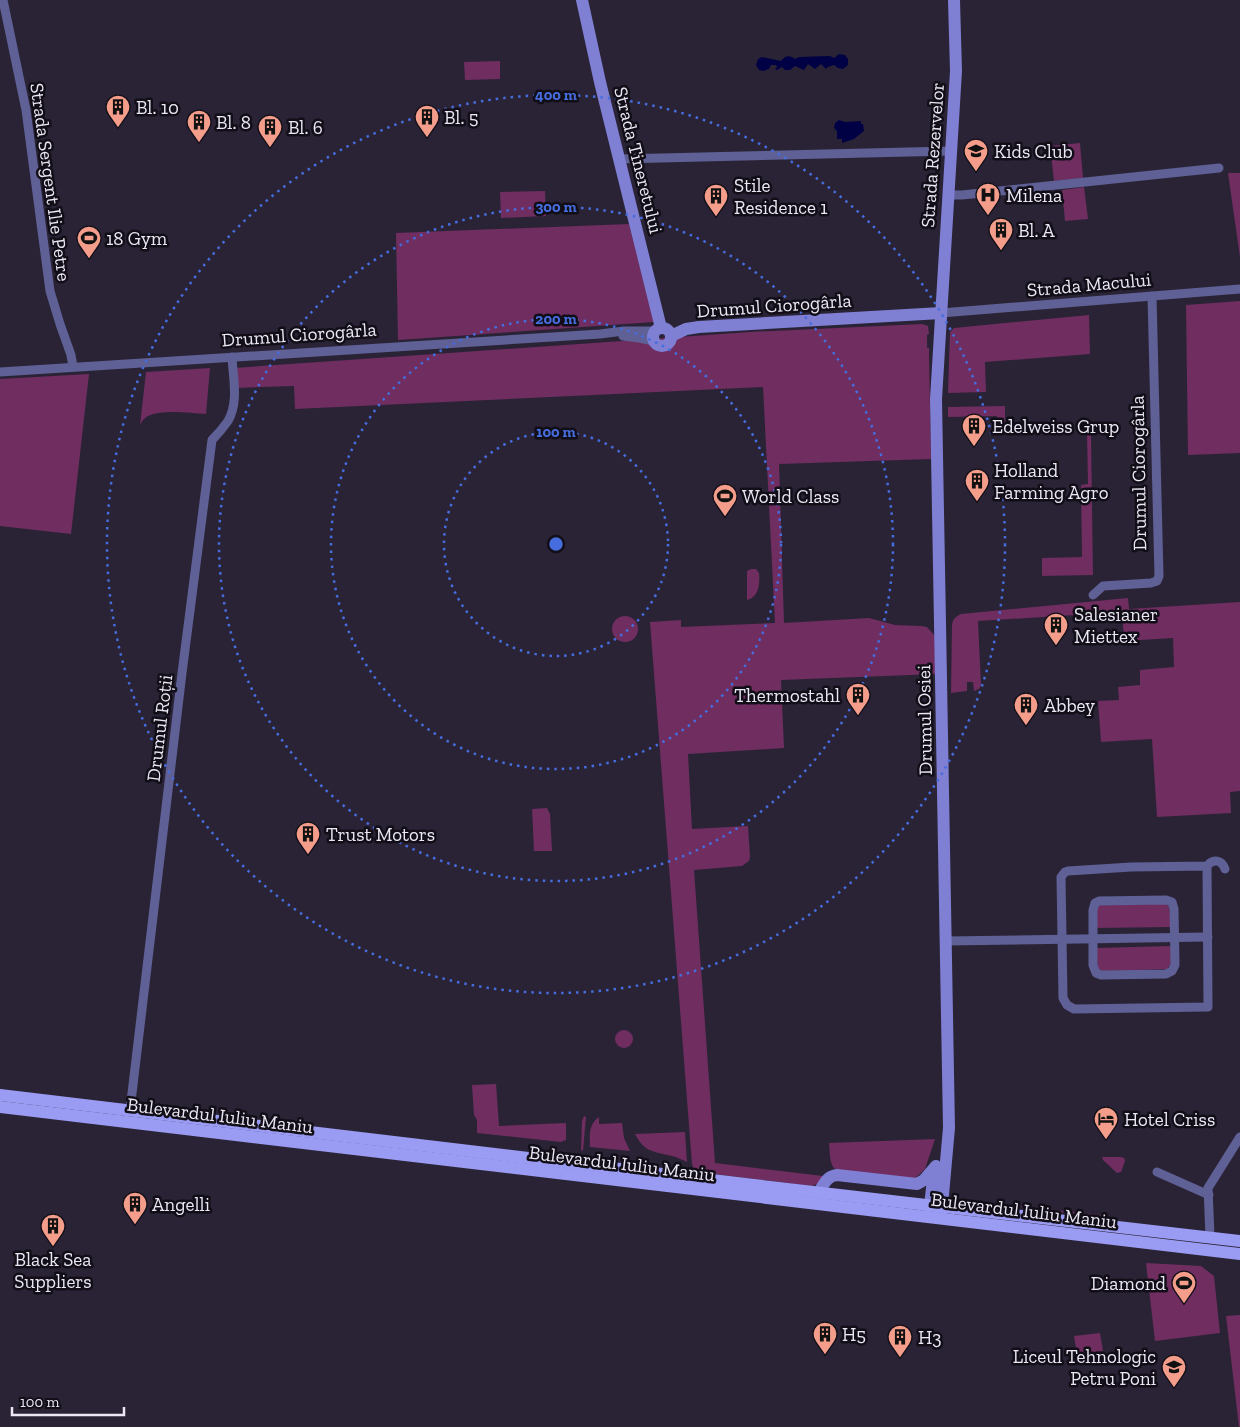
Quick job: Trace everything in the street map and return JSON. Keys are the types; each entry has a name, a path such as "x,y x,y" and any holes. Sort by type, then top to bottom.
{"main road":[{"name":"Bulevardul Iuliu Maniu","path":"0,1095 398,1142 583,1170 936,1212 1148,1230 1240,1241"},
{"name":"Bulevardul Iuliu Maniu","path":"0,1107 375,1152 819,1192 936,1212 1146,1243 1240,1254"},
{"path":"375,1152 390,1148 398,1142"},
{"path":"1146,1243 1148,1230"}],"street":[{"name":"Strada Sergent Ilie Petre","path":"3,0 26,110 50,291 71,355 73,367"},
{"name":"Strada Tineretului","path":"582,0 660,334"},
{"name":"Strada Rezervelor","path":"941,313 956,71 954,0"},
{"path":"619,159 951,151"},
{"path":"948,195 1219,168"},
{"name":"Strada Macului","path":"941,313 1240,289"},
{"name":"Drumul Ciorogârla","path":"1093,595 1102,586 1151,583 1157,581 1160,576 1152,296"},
{"path":"940,329 947,319 958,312"},
{"name":"Drumul Ciorogârla","path":"0,372 624,331 660,334 699,327 941,313"},
{"name":"Drumul Osiei","path":"936,1212 949,1128 936,399 941,313"},
{"name":"Drumul Roții","path":"130,1110 212,440 228,420 232,410 234,400 232,357"},
{"path":"1207,866 1208,1007 1074,1009 1064,1002 1061,877 1065,872 1131,867 1207,866 1213,861 1221,862 1225,869"},
{"path":"1109,900 1170,900 1174,905 1175,965 1172,971 1166,974 1099,975 1093,968 1093,939 1094,903 1109,900"},
{"path":"946,941 1208,937"},
{"name":"Drumul Osiei","path":"936,1212 933,1177 949,1128"},
{"path":"1210,1238 1208,1188 1240,1137"},
{"path":"819,1192 827,1179 838,1175 917,1184 924,1180 936,1166"},
{"path":"1157,1172 1209,1195"}],"shaded area":[{"path":"839,54 845,55 848,59 848,65 843,69 834,65 826,69 821,64 815,69 808,64 804,70 795,66 790,70 785,70 782,67 777,70 775,69 776,65 771,65 769,69 763,71 759,70 756,65 758,59 762,57 781,61 788,56 795,59 799,57 830,56 834,58"},
{"path":"500,61 500,79 465,80 464,62"},
{"path":"839,120 845,122 861,121 864,131 854,139 842,143 842,139 837,139 837,131 834,128 835,123"},
{"path":"1080,143 1083,178 1054,181 1050,146"},
{"path":"1228,173 1240,173 1240,257"},
{"path":"1084,187 1088,219 1065,221 1062,190"},
{"path":"545,191 546,216 501,218 500,192"},
{"path":"629,224 654,322 398,340 396,233"},
{"path":"1240,301 1240,453 1188,455 1186,305"},
{"path":"1089,315 1090,354 985,362 986,392 948,393 950,332 954,328"},
{"path":"922,324 928,326 929,334 927,335 927,348 929,348 931,459 779,464 784,623 869,618 895,625 927,627 935,636 937,674 781,680 784,748 688,754 692,829 748,826 749,861 742,866 694,870 715,1163 823,1176 819,1183 812,1186 698,1172 694,1170 692,1164 650,622 681,620 681,627 775,623 763,387 295,409 294,386 235,388 234,368 750,332"},
{"path":"210,368 206,414 177,412 154,414 143,420 140,425 146,372"},
{"path":"89,374 71,534 0,526 0,379"},
{"path":"1005,406 1005,426 997,427 997,416 948,417 948,407"},
{"path":"1087,435 1091,435 1093,575 1042,576 1042,558 1082,557 1081,485 1088,484"},
{"path":"756,569 759,573 759,585 754,596 747,600 747,571"},
{"path":"1128,598 1129,609 1240,602 1240,791 1230,792 1231,813 1157,817 1152,739 1101,742 1098,701 1119,700 1118,687 1140,685 1140,670 1174,667 1173,638 1124,641 1122,612 978,621 981,685 979,689 974,691 973,682 967,682 967,691 951,693 952,625 959,615"},
{"path":"625,616 634,620 638,629 634,638 625,642 616,638 612,629 616,620"},
{"path":"547,808 550,814 552,851 534,851 532,809"},
{"path":"1166,904 1169,907 1171,927 1095,928 1097,908 1100,905"},
{"path":"1172,946 1172,962 1167,969 1101,971 1098,968 1096,948"},
{"path":"624,1030 630,1033 633,1039 630,1045 624,1048 618,1045 615,1039 618,1033"},
{"path":"496,1084 499,1126 566,1123 566,1140 561,1142 477,1133 472,1085"},
{"path":"584,1116 586,1117 583,1151 581,1150 582,1121"},
{"path":"599,1117 599,1124 622,1123 624,1138 630,1151 590,1147 591,1127"},
{"path":"685,1132 687,1162 646,1148 635,1134"},
{"path":"935,1139 925,1169 913,1180 836,1170 831,1162 829,1143"},
{"path":"1102,1157 1124,1158 1125,1161 1121,1172 1117,1173"},
{"path":"959,1199 1100,1215 1101,1217 1100,1217"},
{"name":"Diamond","path":"1146,1263 1201,1266 1214,1276 1220,1333 1155,1341"},
{"path":"1240,1315 1240,1427 1239,1427 1226,1316"},
{"path":"1100,1333 1103,1351 1077,1354 1074,1336"}],"place":[{"name":"Bl. 10","path":"118,128"},
{"name":"Bl. 5","path":"427,138"},
{"name":"Bl. 8","path":"199,143"},
{"name":"Bl. 6","path":"270,148"},
{"name":"Kids Club","path":"976,172"},
{"name":"Milena","path":"988,216"},
{"name":"Stile Residence 1","path":"716,217"},
{"name":"Bl. A","path":"1001,251"},
{"name":"18 Gym","path":"89,259"},
{"name":"Edelweiss Grup","path":"974,447"},
{"name":"Holland Farming Agro","path":"977,502"},
{"name":"World Class","path":"725,517"},
{"name":"Salesianer Miettex","path":"1056,646"},
{"name":"Thermostahl","path":"858,716"},
{"name":"Abbey","path":"1026,726"},
{"name":"Trust Motors","path":"308,855"},
{"name":"Hotel Criss","path":"1106,1140"},
{"name":"Angelli","path":"135,1225"},
{"name":"Black Sea Suppliers","path":"53,1247"},
{"name":"Diamond","path":"1184,1304"},
{"name":"H5","path":"825,1355"},
{"name":"H3","path":"900,1358"},
{"name":"Liceul Tehnologic Petru Poni","path":"1174,1388"}]}
